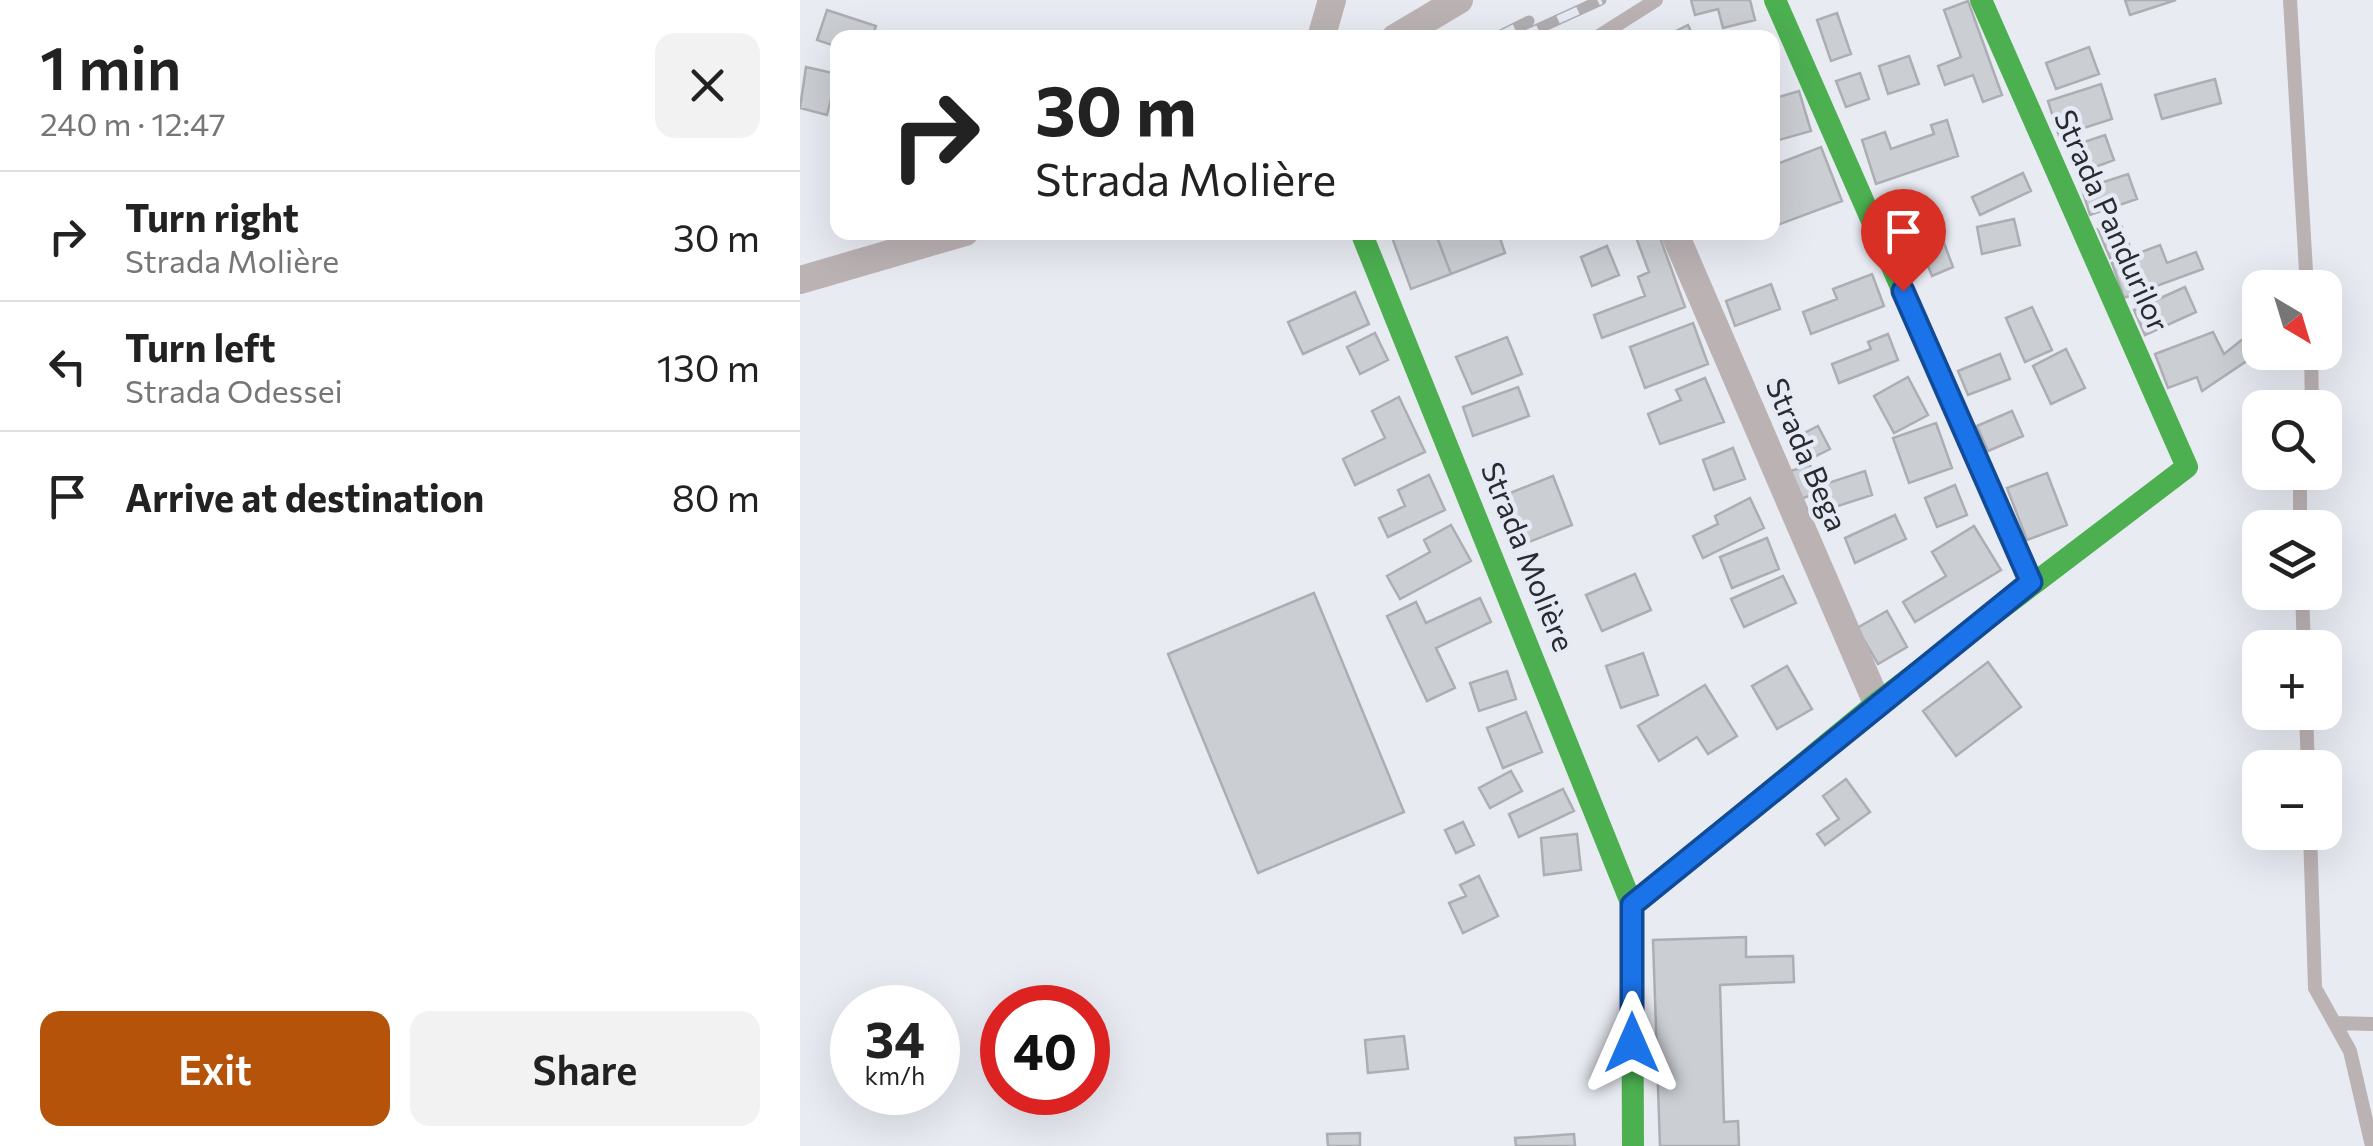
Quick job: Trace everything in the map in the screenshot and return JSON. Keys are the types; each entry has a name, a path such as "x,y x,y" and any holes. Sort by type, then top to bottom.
{"street":[{"path":"1323,30 1332,0"},
{"path":"1408,30 1459,0"},
{"path":"1632,905 2031,582 1775,0"},
{"name":"Strada Pandurilor","path":"1980,0 2187,467 2031,582"},
{"path":"800,280 938,240"},
{"name":"Strada Molière","path":"1364,240 1632,905 1633,1146"},
{"name":"Strada Bega","path":"1677,240 1878,703"}],"lane":[{"path":"1609,30 1656,0"},
{"path":"2290,0 2307,270"},
{"path":"2311,850 2315,988 2350,1051 2372,1146"},
{"path":"2334,1023 2373,1024"}],"building":[{"path":"1691,0 1750,0 1755,20 1723,28 1718,9 1695,15"},
{"path":"2125,0 2176,0 2130,15"},
{"path":"1968,1 2002,95 1983,102 1973,75 1945,85 1938,66 1961,57 1944,10"},
{"path":"827,10 876,26 875,30 830,30 830,44 817,40"},
{"path":"1837,13 1851,54 1831,61 1817,20"},
{"path":"2089,47 2099,74 2056,89 2046,63"},
{"path":"1909,56 1919,84 1888,94 1879,66"},
{"path":"806,67 830,72 827,115 800,108"},
{"path":"1860,73 1869,99 1846,107 1836,81"},
{"path":"2215,79 2221,103 2162,119 2155,95"},
{"path":"2101,84 2112,119 2059,136 2048,101"},
{"path":"1799,91 1811,131 1780,140 1780,97"},
{"path":"1947,120 1958,156 1876,184 1862,140 1885,132 1891,149 1934,134 1931,125"},
{"path":"2105,135 2114,160 2085,171 2075,145"},
{"path":"1821,147 1842,201 1780,224 1780,163"},
{"path":"2023,173 2031,191 1980,215 1972,197"},
{"path":"2128,174 2137,199 2090,215 2082,189"},
{"path":"1935,219 1953,267 1932,276 1925,258 1909,264 1898,234"},
{"path":"2014,219 2020,245 1982,254 1977,227"},
{"path":"2119,220 2131,249 2110,258 2098,229"},
{"path":"1393,240 1438,240 1451,274 1411,289"},
{"path":"1438,240 1501,240 1505,253 1451,274"},
{"path":"1637,240 1661,240 1685,307 1602,338 1594,315 1645,296 1638,277 1649,272"},
{"path":"2160,245 2167,263 2196,252 2203,269 2124,298 2112,263"},
{"path":"1607,246 1619,275 1592,286 1581,257"},
{"path":"1872,274 1884,306 1811,334 1803,312 1837,299 1833,289"},
{"path":"1771,284 1780,309 1735,326 1726,301"},
{"path":"2185,287 2196,312 2145,335 2134,310"},
{"path":"1355,292 1369,324 1303,354 1288,322"},
{"path":"2032,307 2052,350 2025,362 2006,318"},
{"path":"1693,323 1708,364 1645,388 1630,347"},
{"path":"2213,332 2224,354 2242,340 2242,364 2202,391 2197,377 2168,388 2155,354"},
{"path":"1375,333 1388,360 1360,374 1347,347"},
{"path":"1888,334 1898,360 1839,383 1832,364 1871,349 1868,342"},
{"path":"1507,337 1522,374 1472,394 1456,357"},
{"path":"2066,349 2085,388 2051,404 2033,366"},
{"path":"2000,354 2010,379 1968,395 1958,371"},
{"path":"1908,377 1928,415 1894,433 1874,396"},
{"path":"1705,378 1724,422 1660,444 1648,414 1681,400 1676,390"},
{"path":"1518,387 1529,416 1473,436 1463,407"},
{"path":"1399,397 1425,452 1355,485 1343,459 1385,438 1372,411"},
{"path":"2012,411 2023,436 1988,451 1977,426"},
{"path":"1936,423 1952,468 1909,483 1893,438"},
{"path":"1818,426 1830,449 1800,464 1789,441"},
{"path":"1733,448 1745,479 1714,490 1703,460"},
{"path":"1810,465 1819,493 1797,500 1787,472"},
{"path":"1865,471 1872,495 1832,508 1825,484"},
{"path":"2047,473 2067,525 2027,540 2007,488"},
{"path":"1429,475 1445,510 1388,537 1379,518 1405,506 1398,490"},
{"path":"1553,476 1572,525 1519,546 1500,497"},
{"path":"1955,485 1967,515 1937,527 1925,498"},
{"path":"1750,498 1764,528 1703,558 1693,536 1718,524 1715,516"},
{"path":"1895,515 1906,539 1855,563 1845,538"},
{"path":"1451,525 1471,561 1400,599 1387,576 1430,552 1424,540"},
{"path":"1974,526 2001,570 1915,622 1903,602 1946,576 1932,552"},
{"path":"1767,538 1779,569 1732,588 1720,557"},
{"path":"1635,574 1651,610 1602,631 1586,595"},
{"path":"1783,576 1796,603 1744,627 1731,599"},
{"path":"1314,593 1404,812 1258,873 1168,654"},
{"path":"1480,598 1491,622 1436,648 1455,688 1427,701 1387,616 1416,602 1426,623"},
{"path":"1887,611 1907,647 1878,664 1857,628"},
{"path":"1643,653 1658,695 1621,708 1606,666"},
{"path":"1988,662 2021,707 1956,756 1923,711"},
{"path":"1787,666 1812,709 1777,729 1752,686"},
{"path":"1507,671 1516,699 1479,711 1470,683"},
{"path":"1705,685 1737,736 1708,754 1697,737 1659,761 1638,726"},
{"path":"1526,712 1542,752 1503,768 1487,728"},
{"path":"1511,771 1522,791 1490,808 1479,788"},
{"path":"1846,779 1870,812 1825,845 1817,834 1839,819 1823,796"},
{"path":"1563,789 1574,811 1519,837 1509,814"},
{"path":"1463,822 1474,845 1456,853 1445,830"},
{"path":"1577,834 1581,870 1544,875 1541,838"},
{"path":"1479,876 1498,916 1463,933 1449,903 1466,896 1460,885"},
{"path":"1746,937 1746,957 1793,956 1794,982 1720,985 1724,1122 1738,1121 1739,1146 1660,1146 1653,940"},
{"path":"1404,1036 1408,1069 1368,1073 1365,1040"},
{"path":"1360,1133 1360,1146 1328,1146 1327,1134"},
{"path":"1574,1134 1575,1146 1516,1146 1515,1138"}],"railway":[{"path":"1535,30 1601,0"},
{"path":"1511,30 1529,21"}],"traffic: fast":[{"path":"1775,0 2031,583"},
{"path":"1632,905 1877,703 2187,467 1981,0"},
{"path":"1364,240 1632,905 1633,1146"}],"route":[{"path":"1632,1043 1632,905 2031,582 1903,291"}]}
